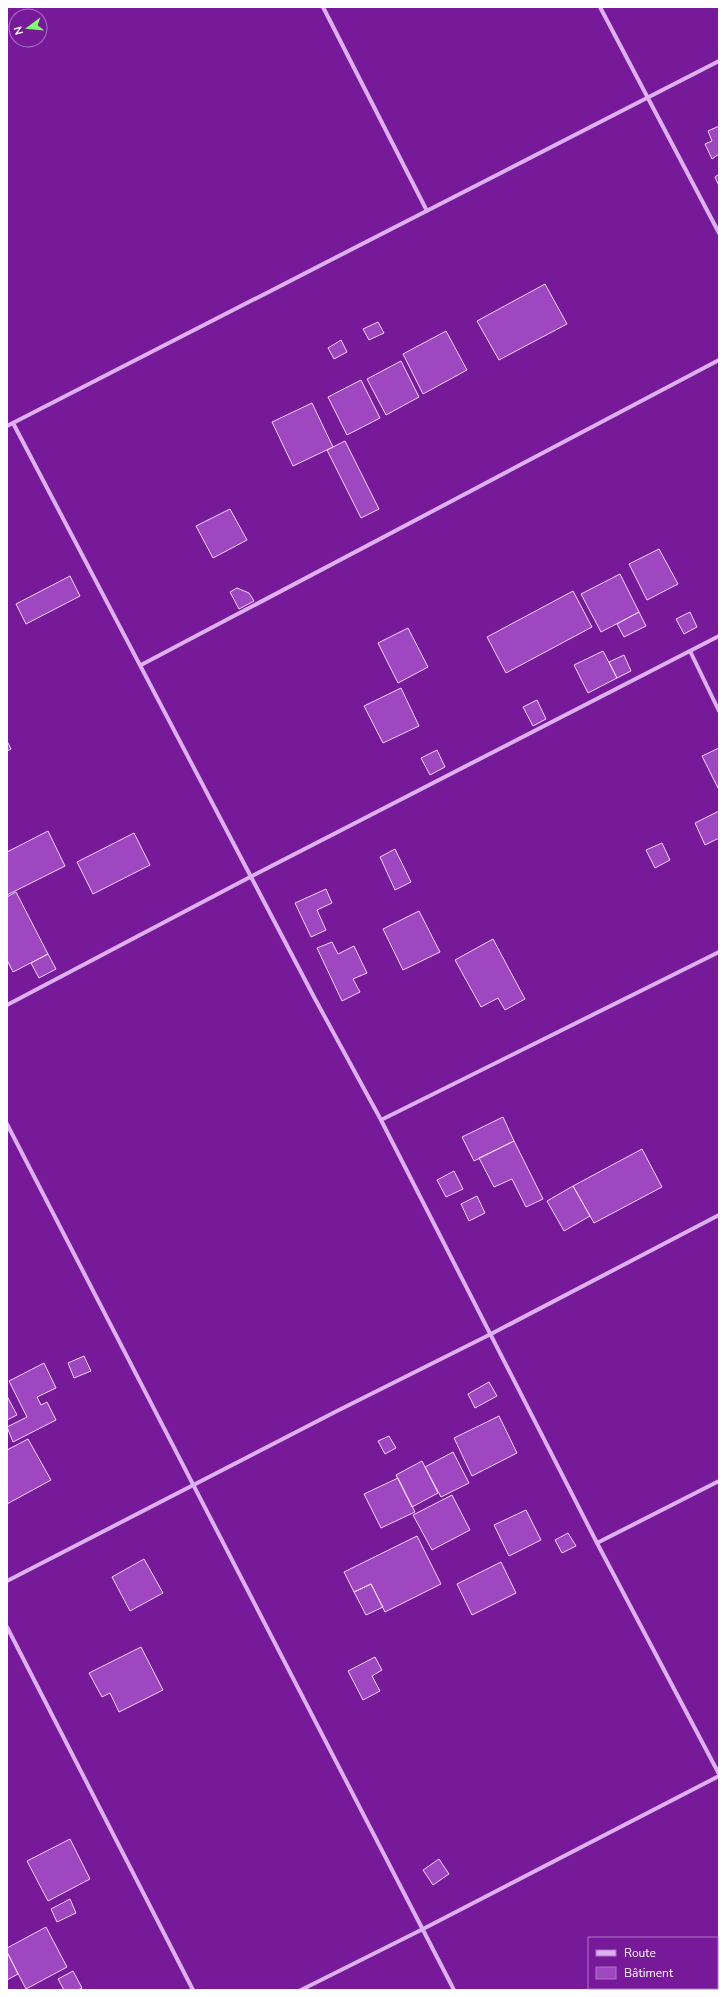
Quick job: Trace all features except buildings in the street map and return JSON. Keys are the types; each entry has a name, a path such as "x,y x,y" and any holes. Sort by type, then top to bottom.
{"street":[{"path":"323,7 427,211"},
{"path":"600,7 719,233"},
{"path":"7,426 719,61"},
{"path":"141,666 719,360"},
{"path":"13,423 252,876 314,997 381,1120 597,1543 719,1775 423,1929 301,1990"},
{"path":"7,1005 252,876 719,636"},
{"path":"690,651 719,711"},
{"path":"381,1120 719,952"},
{"path":"7,1124 454,1990"},
{"path":"7,1581 491,1334 719,1215"},
{"path":"597,1543 719,1481"},
{"path":"7,1627 193,1990"}]}
